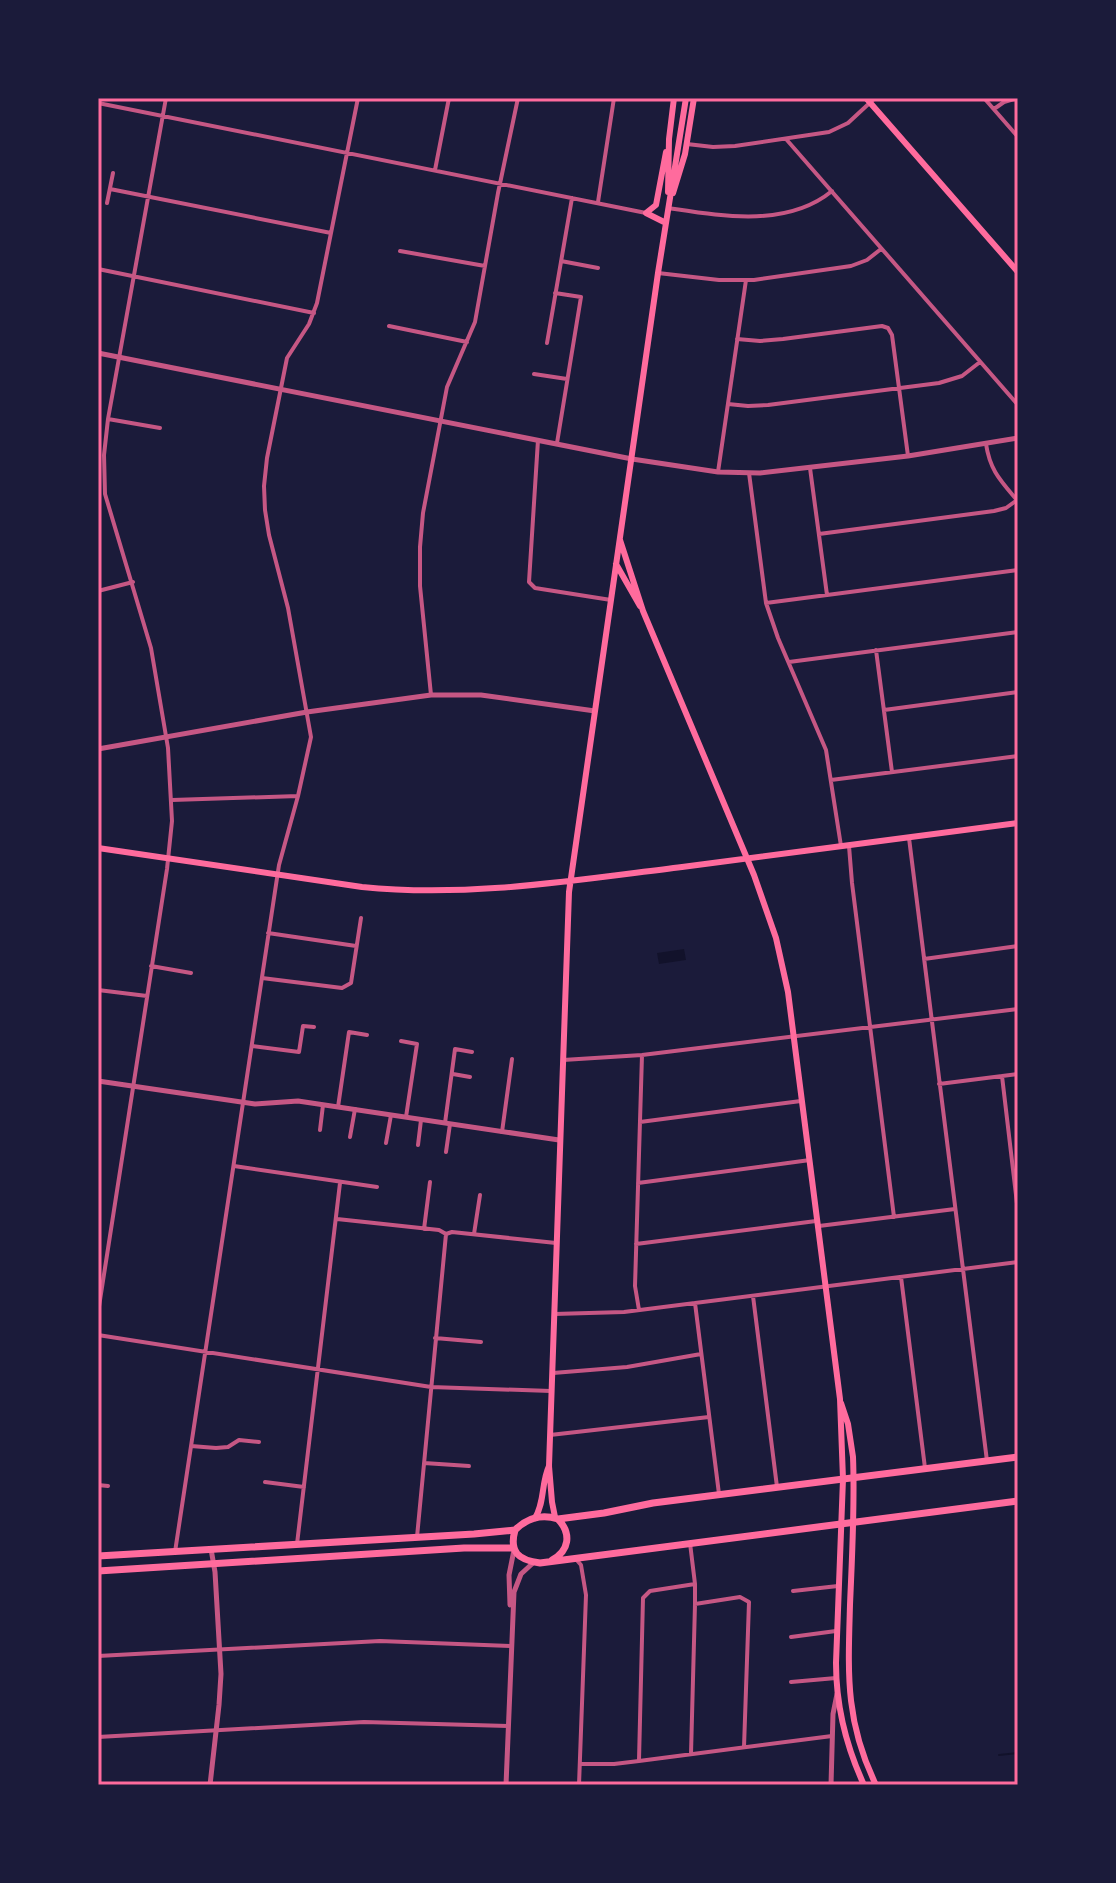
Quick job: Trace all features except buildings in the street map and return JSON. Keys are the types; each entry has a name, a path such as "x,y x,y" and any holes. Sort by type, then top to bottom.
{"main road":[{"path":"646,213 657,201 674,98"},
{"path":"552,1560 563,1552 567,1538 552,1502 549,1466 570,881 686,98"},
{"path":"668,208 679,179 694,98"},
{"path":"870,100 1018,272"},
{"path":"668,208 669,139"},
{"path":"646,213 666,223"},
{"path":"620,539 643,611"},
{"path":"616,564 643,611 747,858 776,938 788,992 840,1399 843,1479 836,1631 837,1693 845,1736 864,1785"},
{"path":"98,848 362,887 412,891 463,890 570,881 1018,823"},
{"path":"840,1399 851,1436 854,1477 848,1667 850,1702 855,1731 876,1785"},
{"path":"1018,1457 645,1504 604,1513 535,1518 527,1520 515,1530 512,1540 514,1549 523,1559 534,1562 580,1559 1018,1501"},
{"path":"535,1518 549,1466"},
{"path":"98,1556 515,1530"},
{"path":"98,1571 448,1549 514,1549"}],"street":[{"path":"98,1313 172,821 166,737 151,648 105,494 103,466 108,419 166,98"},
{"path":"175,1552 277,874 311,737 288,608 265,510 267,458 287,358 314,313 358,98"},
{"path":"435,170 449,98"},
{"path":"431,695 421,606 419,558 423,513 447,387 475,322 518,98"},
{"path":"598,203 614,98"},
{"path":"984,98 1018,137"},
{"path":"994,109 1018,98"},
{"path":"687,144 713,147 829,132 839,128 870,100"},
{"path":"98,103 646,213"},
{"path":"786,139 1018,405"},
{"path":"107,203 113,173"},
{"path":"110,189 331,233"},
{"path":"668,208 720,215 766,215 807,207 832,191"},
{"path":"547,343 572,198"},
{"path":"658,273 746,280 851,266 867,260 882,249"},
{"path":"400,251 485,266"},
{"path":"561,261 598,268"},
{"path":"98,269 314,313"},
{"path":"718,472 746,280"},
{"path":"555,293 581,297 556,444"},
{"path":"389,326 467,342"},
{"path":"737,339 772,340 882,326 888,328 892,332 908,456"},
{"path":"98,353 632,459 718,472 810,468 1018,438"},
{"path":"728,404 768,405 951,381 980,362"},
{"path":"534,374 567,379"},
{"path":"108,419 160,428"},
{"path":"538,440 529,582 535,588 611,600"},
{"path":"819,534 1006,508 1018,500 994,473 986,444"},
{"path":"810,468 827,595"},
{"path":"749,473 766,603 826,750 841,846"},
{"path":"98,495 105,494"},
{"path":"766,603 1018,570"},
{"path":"98,591 133,582"},
{"path":"789,662 1018,632"},
{"path":"876,650 892,772"},
{"path":"884,710 1018,692"},
{"path":"98,749 307,712 431,695 481,695 595,711"},
{"path":"831,780 1018,756"},
{"path":"172,800 298,796"},
{"path":"909,838 987,1461"},
{"path":"849,845 894,1217"},
{"path":"262,978 347,987 351,983 361,918"},
{"path":"268,933 356,946"},
{"path":"924,959 1018,946"},
{"path":"151,966 191,973"},
{"path":"98,990 147,996"},
{"path":"562,1060 642,1055 1018,1009"},
{"path":"299,1052 303,1026 314,1027"},
{"path":"338,1107 349,1032 367,1035"},
{"path":"401,1041 417,1044 406,1117"},
{"path":"251,1046 306,1053"},
{"path":"446,1152 455,1049 472,1052"},
{"path":"639,1310 635,1291 642,1055"},
{"path":"502,1132 512,1059"},
{"path":"452,1074 470,1077"},
{"path":"939,1084 1018,1074"},
{"path":"1002,1076 1018,1212"},
{"path":"98,1081 243,1103 298,1101 559,1140"},
{"path":"640,1122 803,1100"},
{"path":"320,1130 323,1105"},
{"path":"350,1137 355,1109"},
{"path":"386,1143 391,1115"},
{"path":"418,1145 421,1120"},
{"path":"638,1183 810,1160"},
{"path":"233,1166 377,1187"},
{"path":"424,1229 430,1182"},
{"path":"297,1544 340,1183"},
{"path":"474,1234 480,1195"},
{"path":"636,1244 955,1209"},
{"path":"337,1219 439,1230 446,1234 452,1232 556,1243"},
{"path":"417,1537 446,1234"},
{"path":"554,1314 639,1310 1018,1262"},
{"path":"901,1277 925,1468"},
{"path":"753,1296 777,1487"},
{"path":"695,1303 719,1494"},
{"path":"98,1335 431,1387 551,1391"},
{"path":"435,1338 481,1342"},
{"path":"552,1373 627,1367 701,1354"},
{"path":"550,1435 709,1417"},
{"path":"191,1446 216,1448 228,1447 239,1440 259,1442"},
{"path":"424,1463 469,1466"},
{"path":"265,1482 304,1487"},
{"path":"98,1485 108,1486"},
{"path":"690,1543 695,1584 691,1754"},
{"path":"210,1785 221,1674 211,1549"},
{"path":"512,1614 509,1575 514,1549"},
{"path":"579,1785 586,1595 580,1559"},
{"path":"506,1785 512,1614 516,1583 534,1562"},
{"path":"639,1761 643,1598 650,1591 695,1584"},
{"path":"793,1591 838,1586"},
{"path":"695,1604 740,1597 749,1602 744,1747"},
{"path":"791,1637 836,1631"},
{"path":"98,1656 380,1641 511,1646"},
{"path":"791,1682 836,1678"},
{"path":"831,1785 833,1714 837,1693"},
{"path":"98,1737 364,1722 508,1726"},
{"path":"580,1764 614,1764 832,1736"}],"shaded area":[{"path":"684,949 686,960 659,964 657,953"}],"waterway":[{"path":"999,1755 1018,1753"}]}
